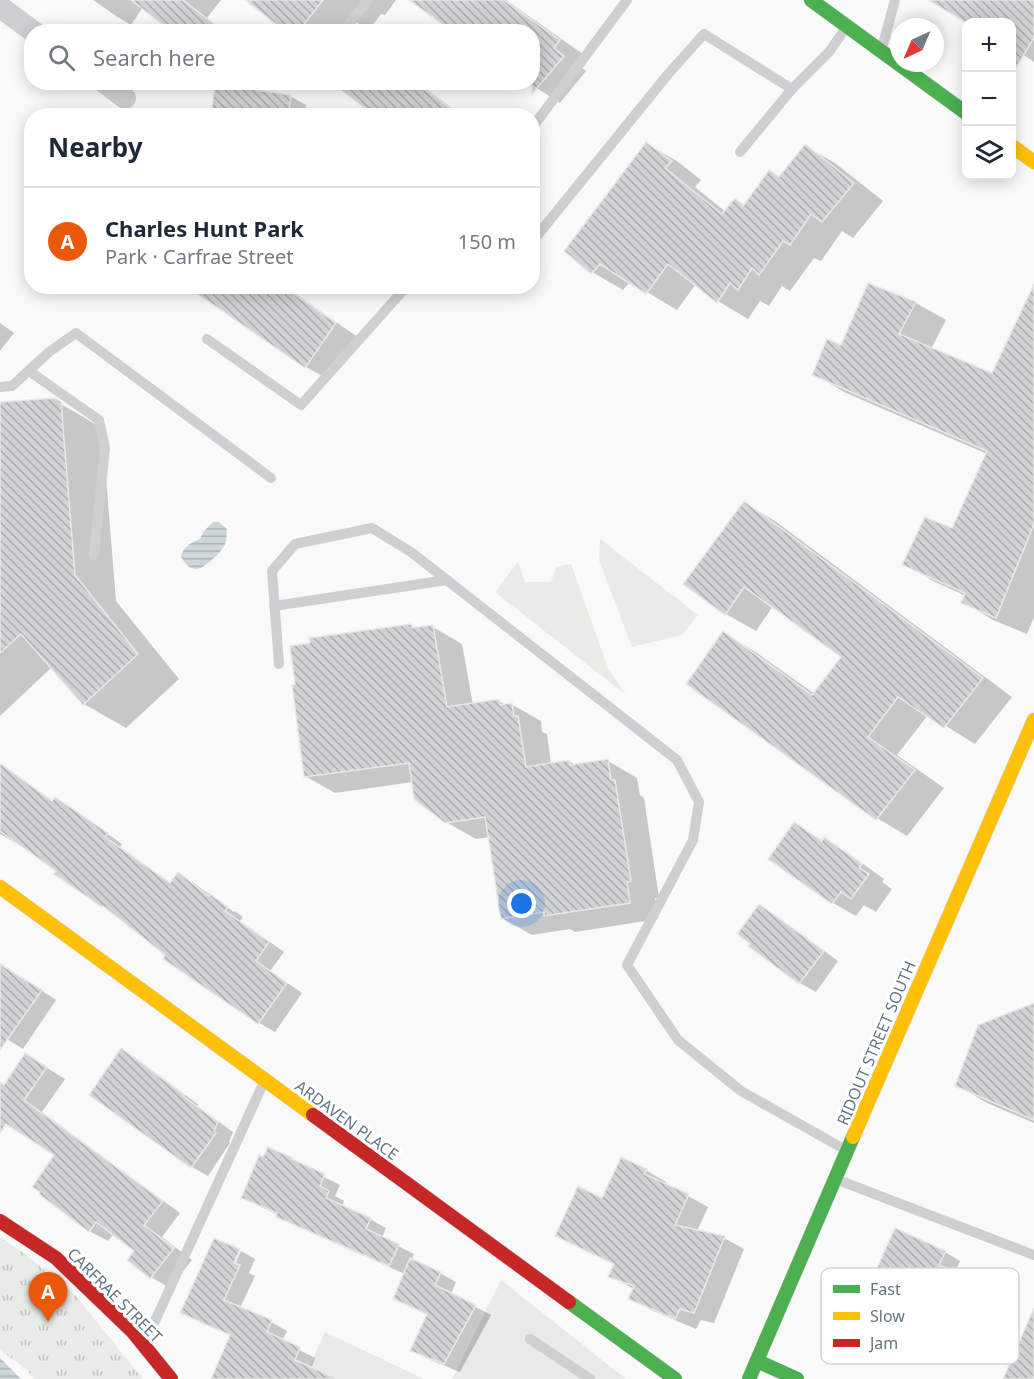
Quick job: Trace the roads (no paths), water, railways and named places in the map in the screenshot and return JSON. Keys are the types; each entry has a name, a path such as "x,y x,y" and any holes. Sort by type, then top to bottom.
{"street":[{"path":"811,0 962,110"},
{"path":"0,7 24,25"},
{"path":"114,90 125,98"},
{"path":"1016,149 1034,162"},
{"name":"RIDOUT STREET SOUTH","path":"748,1379 1034,720"},
{"name":"ARDAVEN PLACE","path":"0,887 675,1379"},
{"name":"CARFRAE STREET","path":"0,1221 56,1258 133,1332 171,1379"},
{"path":"756,1361 797,1379"}],"lane":[{"path":"349,24 368,0"},
{"path":"540,117 627,0"},
{"path":"882,51 895,0"},
{"path":"740,152 792,89 829,52 847,26"},
{"path":"540,232 669,73 704,34 792,89"},
{"path":"207,339 301,405 400,294"},
{"path":"0,387 12,386 49,352 76,333 271,478"},
{"path":"28,370 99,420 105,448 94,555"},
{"path":"279,664 272,571 294,544 372,528 411,552 677,760 699,802 693,840 627,965 678,1040 741,1091 847,1151"},
{"path":"274,606 447,580"},
{"path":"144,1346 265,1080"},
{"path":"835,1179 1033,1252"},
{"path":"531,1339 590,1379"}],"place":[{"name":"Charles Hunt Park","path":"48,1322"}]}
